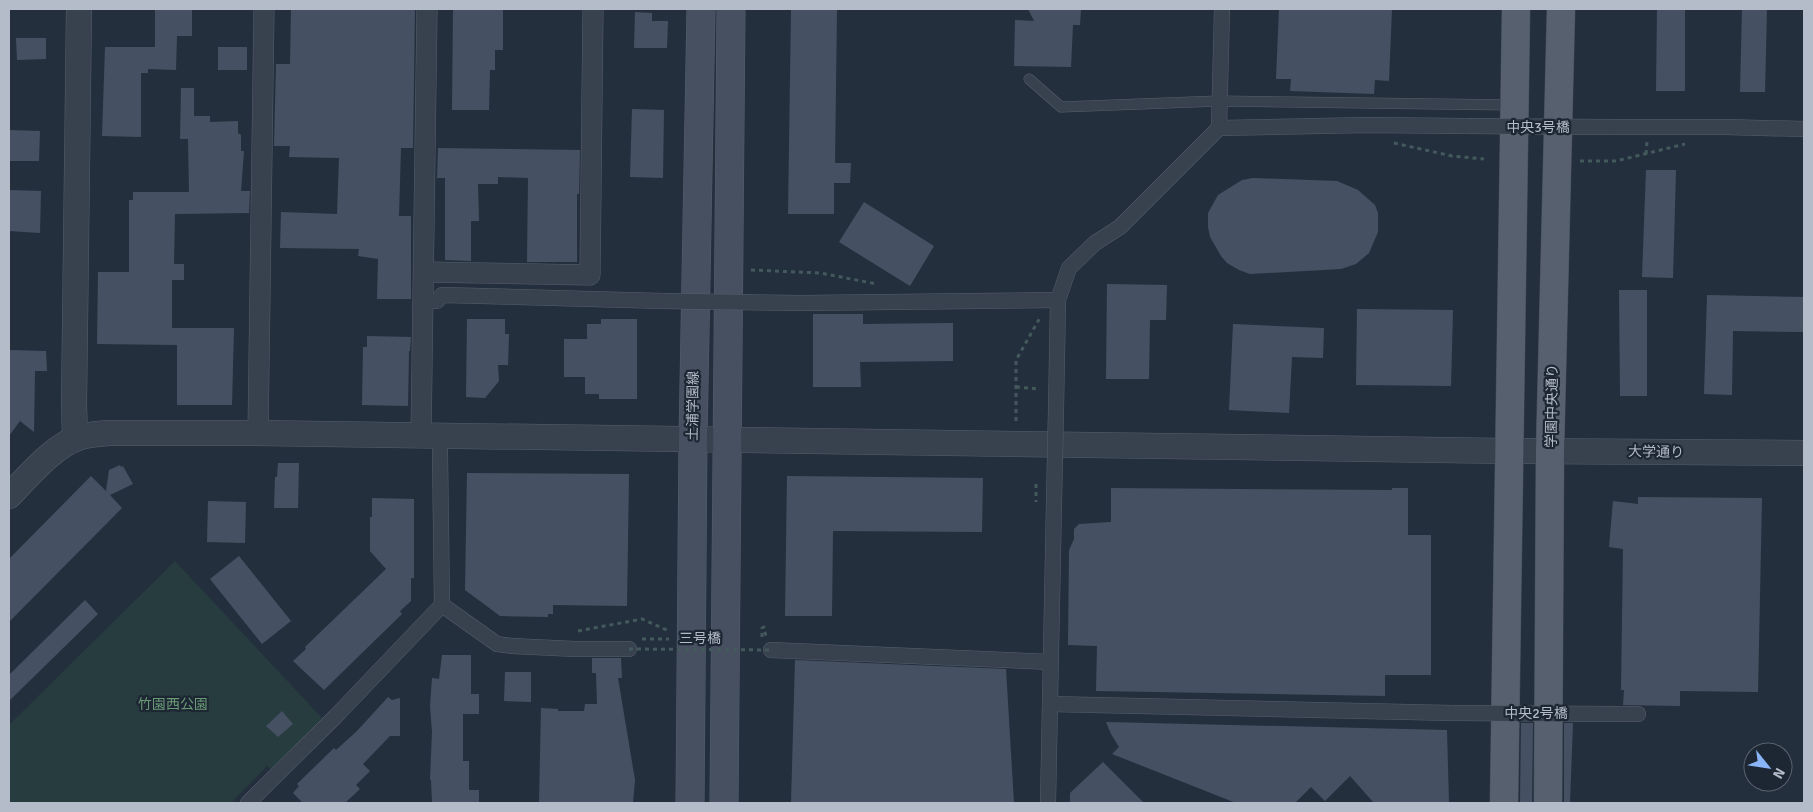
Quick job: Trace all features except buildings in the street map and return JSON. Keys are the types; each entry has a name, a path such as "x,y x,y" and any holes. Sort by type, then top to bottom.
{"main road":[{"name":"土浦学園線","path":"690,803 693,439 701,9"},
{"path":"724,803 731,9"},
{"path":"1504,803 1516,9"},
{"name":"学園中央通り","path":"1548,803 1550,451 1561,9"}],"street":[{"path":"9,496 61,446 75,438 79,9"},
{"path":"258,433 264,9"},
{"path":"422,436 426,9"},
{"path":"424,272 590,275 593,9"},
{"path":"1048,803 1056,409 1054,300 1069,268 1095,243 1120,227 1218,128 1222,9"},
{"name":"中央3号橋","path":"1218,128 1367,125 1725,127 1804,130"},
{"path":"423,301 438,301 442,295 802,304 1054,300"},
{"name":"大学通り","path":"75,438 109,433 258,433 1508,451 1804,453"},
{"path":"248,803 335,717 442,605 440,452"},
{"path":"442,605 497,644 575,649 634,642"},
{"path":"771,650 1051,662"},
{"name":"中央2号橋","path":"1050,704 1453,713 1638,714"}],"lane":[{"path":"1029,79 1061,107 1219,102 1514,105"}],"path":[{"path":"1392,143 1452,156 1484,158"},
{"path":"1580,161 1616,161 1690,144"},
{"path":"751,270 820,273 884,286"},
{"path":"1016,421 1016,360 1054,300"},
{"path":"1016,387 1056,390"},
{"path":"573,632 642,619 669,631"},
{"path":"634,642 669,639"},
{"name":"三号橋","path":"634,642 771,650"}],"green space":[{"name":"竹園西公園","path":"175,561 322,718 272,770 267,766 231,803 9,803 9,725"}]}
